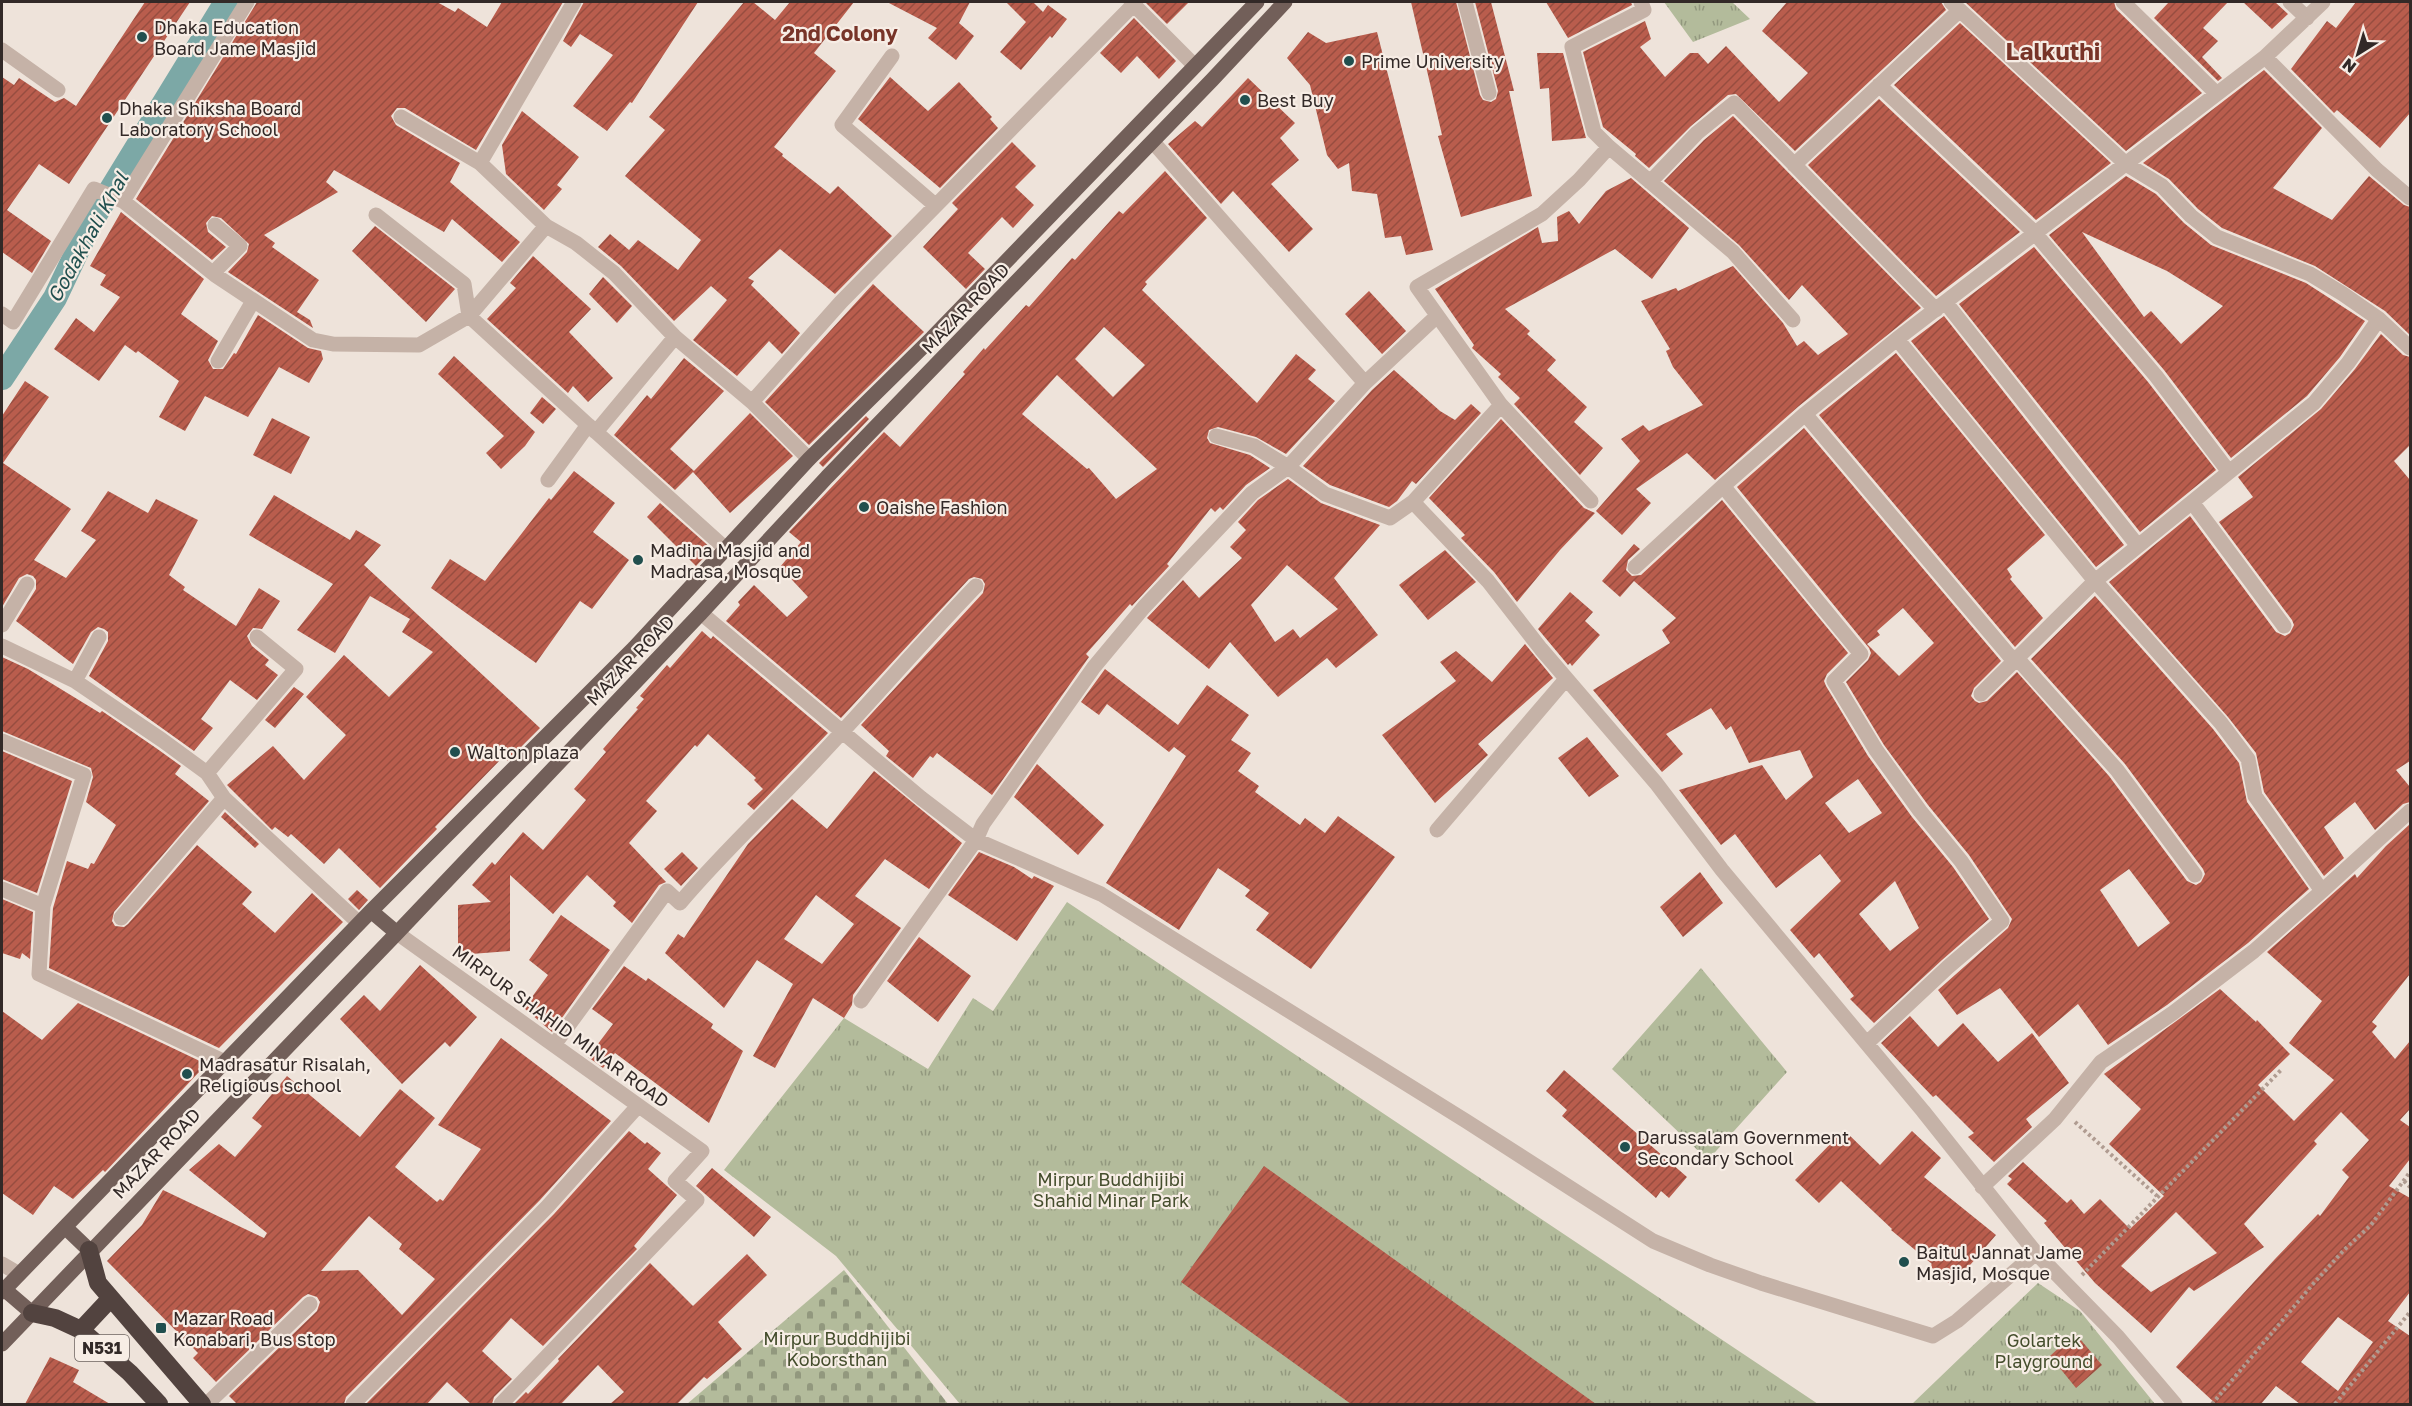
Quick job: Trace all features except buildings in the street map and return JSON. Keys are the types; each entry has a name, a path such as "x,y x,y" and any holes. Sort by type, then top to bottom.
{"highway":[{"name":"N531","path":"89,1250 98,1283 202,1404"},
{"path":"81,1330 110,1299"},
{"name":"N531","path":"32,1313 55,1318 81,1330 130,1373 159,1404"}],"main road":[{"name":"MAZAR ROAD","path":"3,1290 370,911 634,648 809,459 932,338 1257,2"},
{"name":"MAZAR ROAD","path":"2,1344 89,1250 397,933 701,614 819,486 1285,2"},
{"path":"370,911 397,933"},
{"path":"65,1227 89,1250"},
{"path":"3,1290 32,1313"}],"street":[{"path":"121,200 247,2"},
{"path":"480,163 574,2"},
{"path":"752,402 841,302 1133,2 1195,66"},
{"path":"1465,2 1489,93"},
{"path":"1641,2 1644,10 1572,47 1594,132 1733,252 1793,320"},
{"path":"2123,2 2216,93"},
{"path":"2290,2 2307,18"},
{"path":"1635,567 1805,414 2034,232 2265,57 2323,2"},
{"path":"1794,165 1879,86 1955,6 2126,164 2162,186 2191,216 2217,237 2310,274 2379,319 2410,348"},
{"path":"2,50 58,90"},
{"path":"892,56 842,125 935,205"},
{"path":"2265,57 2377,170 2410,198"},
{"path":"1879,86 2034,232 2156,376 2229,472"},
{"path":"1650,182 1697,132 1734,103 1794,165 1941,306 2138,546"},
{"path":"401,117 480,163 546,226 576,243 614,273 675,337 752,402 809,459"},
{"path":"1153,141 1365,383"},
{"path":"1591,501 1501,405 1417,287 1542,214 1579,180 1609,147"},
{"path":"2,314 13,322 94,189 121,200 215,275 253,302 313,340 333,344 419,345 469,316 546,226"},
{"path":"376,215 464,284 469,316 726,549"},
{"path":"215,225 240,246 218,268 215,275"},
{"path":"218,361 253,302"},
{"path":"861,1001 976,840 990,815 1094,667 1115,641 1151,599 1252,493 1288,467 1365,383 1437,316"},
{"path":"1981,694 2095,581 2314,403 2348,363 2379,319"},
{"path":"548,480 675,337"},
{"path":"1897,339 2095,581 2221,723 2248,759 2255,796 2322,891"},
{"path":"1216,436 1254,446 1325,494 1390,518 1413,502 1501,405"},
{"path":"1805,414 2014,659 2117,770 2194,875"},
{"path":"1723,486 1861,654 1834,681 1876,750 1920,811 1961,861 2002,921 1948,967 1867,1044"},
{"path":"1413,502 1488,581 1566,680 1656,783 1722,870 1867,1044 2036,1253 2118,1337 2175,1404"},
{"path":"2192,502 2284,626"},
{"path":"2,625 27,584"},
{"path":"554,1045 667,891 680,903 717,860 773,805 976,586"},
{"path":"701,614 976,840 1101,894 1447,1109 1653,1241 1710,1265 1934,1336 1957,1321 2036,1253"},
{"path":"75,681 99,636"},
{"path":"207,772 296,669 257,637"},
{"path":"2,646 75,681 207,772 224,798 359,923"},
{"path":"1437,830 1566,680"},
{"path":"2,741 84,775 43,906 39,974 223,1062"},
{"path":"121,918 224,798"},
{"path":"1982,1187 2062,1110 2101,1062 2173,1013 2254,951 2410,811"},
{"path":"2,889 43,906"},
{"name":"MIRPUR SHAHID MINAR ROAD","path":"397,933 702,1152 675,1181 697,1200 501,1404"},
{"path":"353,1404 547,1207 638,1106"},
{"path":"2,1264 19,1274"},
{"path":"207,1404 310,1304"}],"path":[{"path":"2069,1288 2281,1071"},
{"path":"2062,1110 2157,1196"},
{"path":"2212,1404 2313,1284 2371,1225 2410,1172"},
{"path":"2404,1181 2410,1187"},
{"path":"2335,1404 2410,1312"}],"green space":[{"path":"1664,2 1732,2 1750,19 1693,42"},
{"name":"Mirpur Buddhijibi Shahid Minar Park","path":"1067,902 1818,1404 960,1404 836,1256 724,1170 844,1018 928,1069 973,998 993,1011"},
{"path":"1701,968 1787,1072 1708,1160 1612,1069"},
{"name":"Mirpur Buddhijibi Koborsthan","path":"844,1270 948,1404 687,1404"},
{"name":"Golartek Playground","path":"2038,1283 2080,1311 2155,1404 1912,1404"}],"waterway":[{"name":"Godakhali Khal","path":"2,378 55,298 91,222 226,2"}],"place":[{"name":"Dhaka Education Board Jame Masjid","path":"142,37"},
{"name":"Prime University","path":"1349,61"},
{"name":"Best Buy","path":"1245,100"},
{"name":"Dhaka Shiksha Board Laboratory School","path":"107,118"},
{"name":"Oaishe Fashion","path":"864,507"},
{"name":"Madina Masjid and Madrasa, Mosque","path":"638,560"},
{"name":"Walton plaza","path":"455,752"},
{"name":"Madrasatur Risalah, Religious school","path":"187,1074"},
{"name":"Darussalam Government Secondary School","path":"1625,1147"},
{"name":"Baitul Jannat Jame Masjid, Mosque","path":"1904,1262"},
{"name":"Mazar Road Konabari, Bus stop","path":"161,1328"}],"district":[{"name":"2nd Colony","path":"840,33"},
{"name":"Lalkuthi","path":"2053,50"}]}
